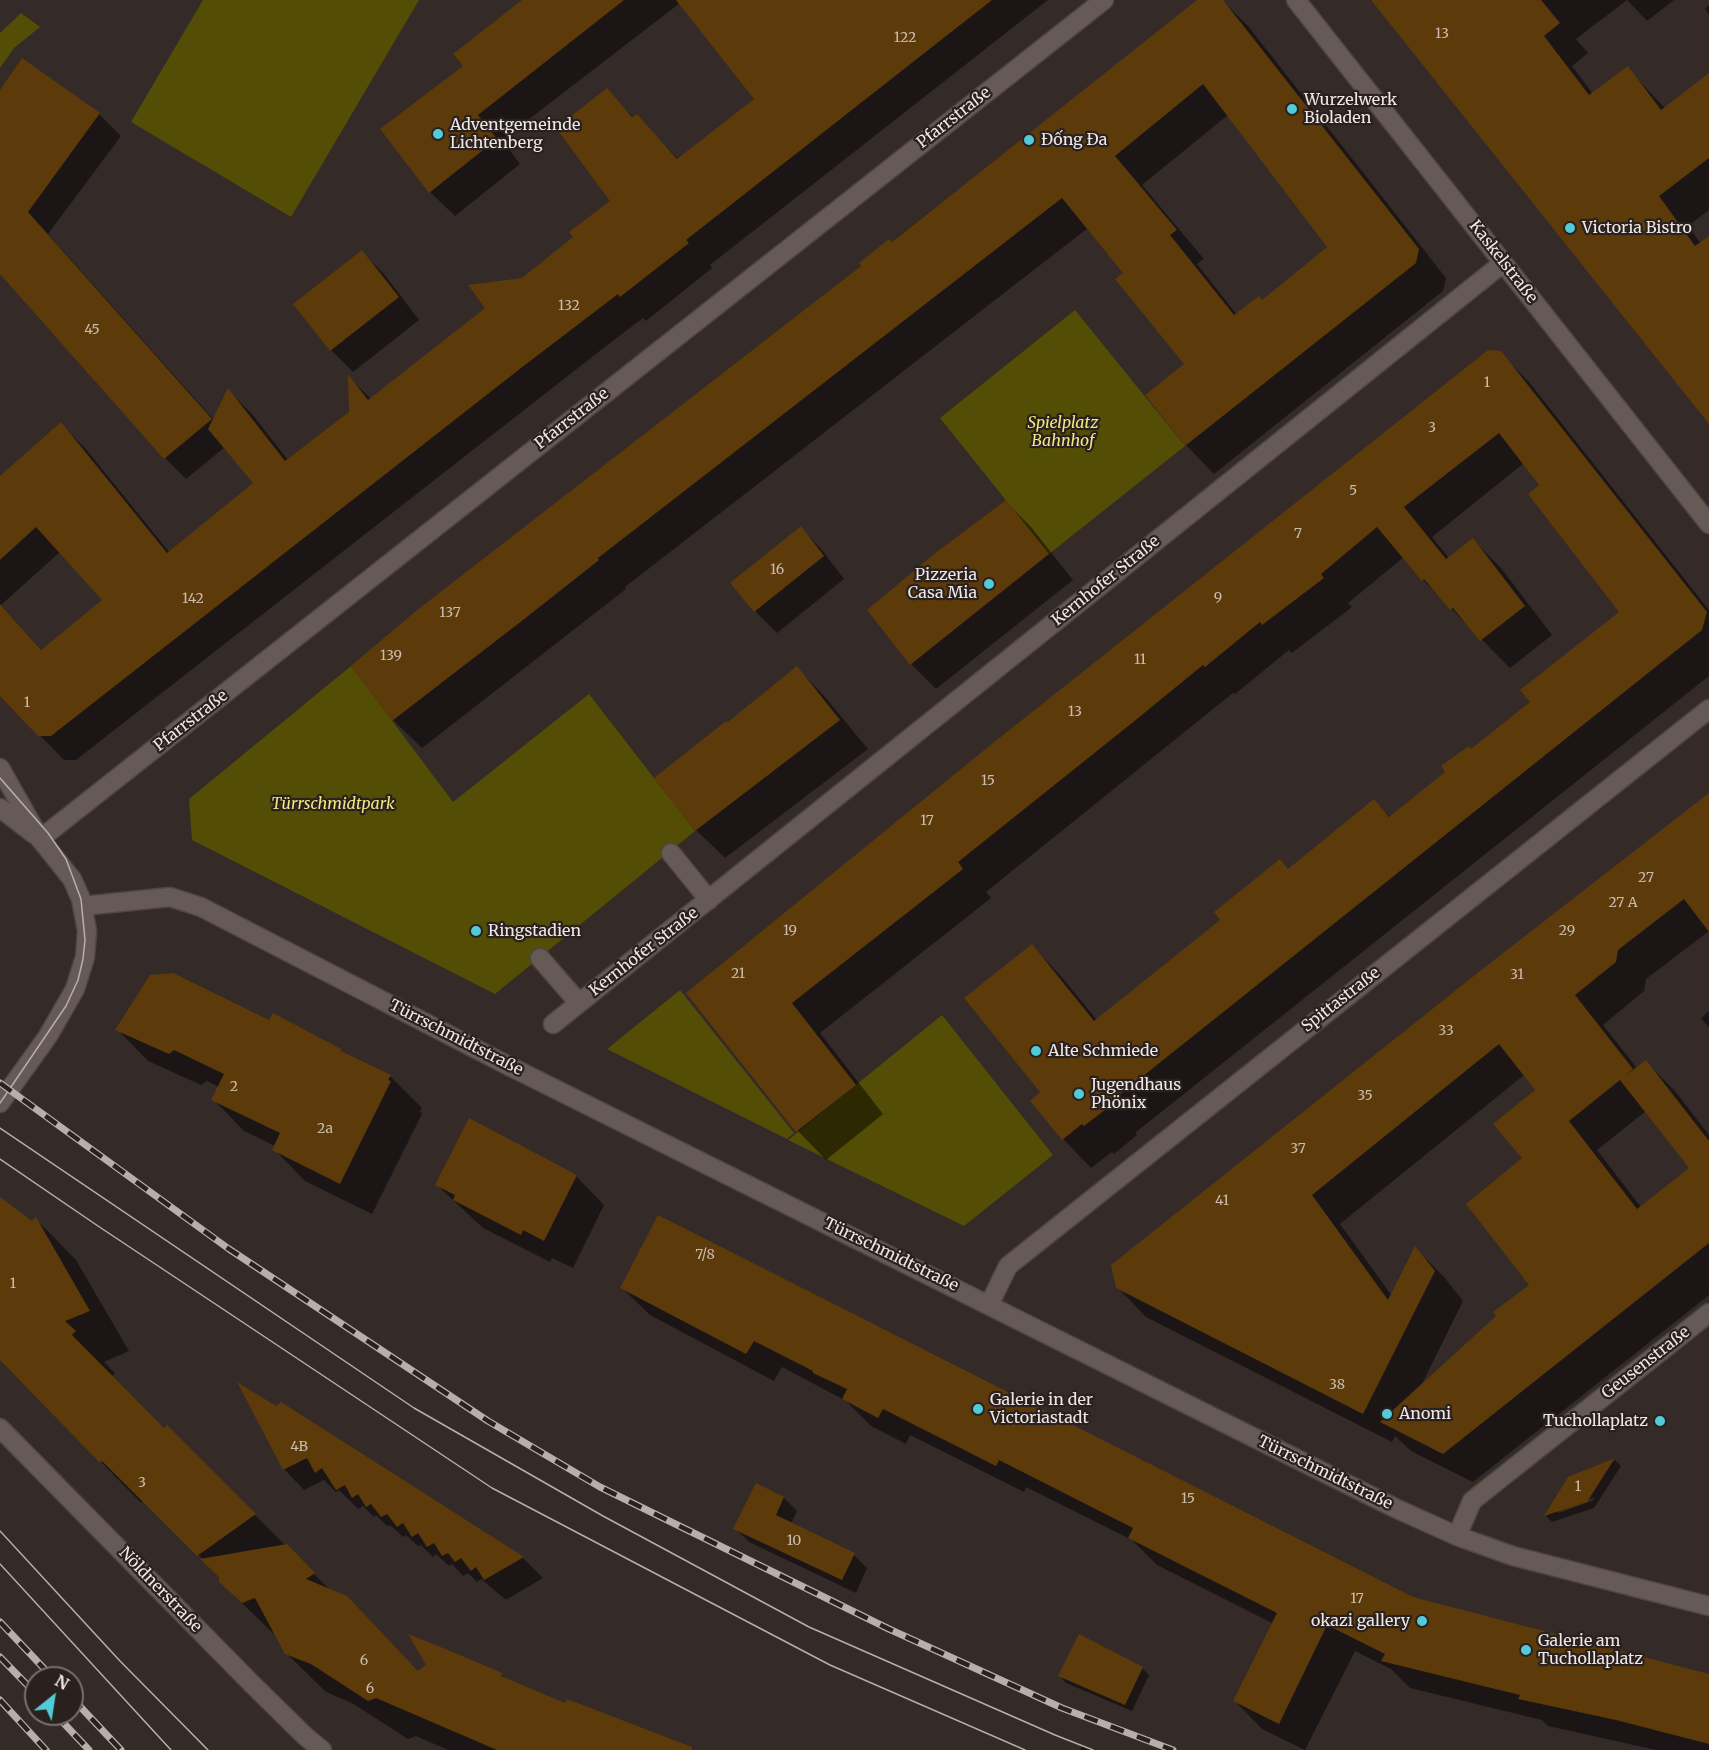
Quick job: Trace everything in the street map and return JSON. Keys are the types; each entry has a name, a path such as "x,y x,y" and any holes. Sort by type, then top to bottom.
{"street":[{"name":"Pfarrstraße","path":"40,839 1104,0"},
{"name":"Kaskelstraße","path":"1296,0 1709,524"},
{"name":"Kernhofer Straße","path":"553,1024 1503,263"},
{"name":"Spittastraße","path":"989,1305 1008,1266 1709,709"},
{"path":"0,768 40,839 72,879 83,906 87,931 86,947 75,988 48,1036 0,1103"},
{"path":"0,808 40,839"},
{"name":"Kernhofer Straße","path":"671,853 709,900"},
{"name":"Türrschmidtstraße","path":"83,906 170,897 201,907 509,1066 1395,1508 1457,1536 1513,1556 1709,1606"},
{"name":"Kernhofer Straße","path":"540,958 579,1003"},
{"name":"Geusenstraße","path":"1457,1536 1472,1501 1708,1317"},
{"name":"Nöldnerstraße","path":"0,1428 305,1737 322,1750"}],"green space":[{"path":"203,0 419,0 291,217 131,122"},
{"path":"21,13 40,27 14,48 0,68 0,33"},
{"name":"Spielplatz Bahnhof","path":"1075,310 1185,446 1049,554 940,418"},
{"name":"Türrschmidtpark","path":"351,666 453,802 589,694 695,831 495,994 192,840 189,799"},
{"path":"680,990 794,1133 787,1139 607,1049"},
{"path":"942,1015 1053,1155 964,1226 788,1140"}],"building":[{"path":"522,0 624,0 478,115 497,139 429,193 380,129 463,66 453,54"},
{"path":"676,0 992,0 686,240 689,243 620,297 618,294 521,368 51,736 38,736 0,696 0,604 41,650 102,600 36,527 0,560 0,476 61,422 167,553 253,483 208,429 228,388 285,461 349,412 348,374 368,400 485,308 468,285 522,278 573,237 569,232 610,201 556,128 607,88 632,117 637,114 677,159 754,99"},
{"path":"1197,0 1223,0 1419,249 1416,263 1185,446 1145,395 1184,364 1115,279 1123,273 1062,198 392,721 351,666 416,611 861,266 859,263 889,239 892,242","holes":["1203,84 1327,247 1262,300 1259,296 1234,315 1170,235 1177,230 1115,156"]},
{"path":"1371,0 1541,0 1560,23 1544,36 1589,95 1628,66 1661,110 1709,73 1709,158 1659,196 1695,246 1709,236 1709,424"},
{"path":"22,58 100,113 28,212 212,419 164,459 0,274 0,90"},
{"path":"362,250 399,297 330,351 293,304"},
{"path":"1488,350 1501,351 1707,612 1702,630 1108,1104 1110,1106 1062,1140 1030,1101 1040,1092 964,998 1032,944 1094,1021 1220,920 1214,912 1280,859 1288,869 1374,799 1389,817 1445,772 1441,766 1469,746 1471,749 1530,702 1520,690 1619,612 1528,494 1539,485 1499,433 1404,507 1446,559 1473,538 1525,606 1480,641 1453,608 1450,610 1424,579 1422,581 1377,527 1321,574 1324,578 1262,625 1260,622 1205,667 1203,665 958,862 963,869 792,1003 856,1085 796,1132 686,993 988,747"},
{"path":"1006,500 1049,554 910,665 867,610 934,554"},
{"path":"801,526 824,556 754,612 730,583"},
{"path":"797,666 840,720 695,831 654,778"},
{"path":"1709,793 1709,932 1684,899 1618,950 1616,962 1575,995 1633,1069 1625,1076 1646,1060 1709,1141 1709,1243 1443,1454 1380,1422 1496,1316 1493,1312 1529,1285 1466,1204 1522,1158 1493,1124 1535,1090 1499,1044 1312,1195 1388,1300 1415,1246 1435,1271 1363,1414 1116,1288 1111,1265 1480,971","holes":["1620,1080 1689,1168 1637,1209 1569,1121"]},
{"path":"173,973 269,1020 273,1013 341,1051 391,1075 388,1080 391,1081 340,1184 272,1150 280,1133 211,1100 224,1074 174,1050 169,1054 115,1030 150,975"},
{"path":"469,1118 577,1175 544,1241 523,1230 521,1235 453,1200 455,1195 435,1185"},
{"path":"0,1197 32,1221 36,1217 90,1311 65,1321 76,1331 72,1335 164,1428 167,1425 256,1514 197,1556 102,1461 100,1463 0,1360"},
{"path":"658,1215 1413,1597 1709,1674 1709,1744 1616,1720 1518,1699 1520,1695 1381,1661 1385,1654 1327,1625 1279,1724 1233,1701 1277,1613 1128,1538 1133,1528 999,1460 996,1466 883,1409 878,1418 842,1399 847,1389 754,1341 746,1354 620,1288"},
{"path":"237,1382 276,1406 281,1402 524,1557 484,1580 476,1567 471,1571 461,1558 455,1562 448,1553 442,1556 434,1543 427,1547 418,1533 412,1537 403,1523 397,1527 387,1514 381,1517 371,1504 366,1507 358,1494 352,1498 345,1485 336,1490 322,1468 315,1473 307,1458 283,1470"},
{"path":"1615,1458 1587,1502 1544,1516 1568,1477"},
{"path":"756,1483 784,1497 776,1515 855,1553 842,1580 733,1529"},
{"path":"287,1544 315,1573 306,1579 347,1596 418,1671 426,1665 408,1634 502,1673 501,1676 565,1703 567,1699 692,1747 692,1750 497,1750 376,1698 368,1701 311,1664 285,1654 255,1598 242,1603 219,1582 219,1577 200,1559"},
{"path":"1079,1634 1143,1667 1125,1705 1058,1676"}],"tram line":[{"path":"0,778 48,833 66,859 81,899 85,940 78,980 66,1006 0,1103"},
{"path":"0,1128 414,1408 603,1516 809,1627 1093,1750"},
{"path":"0,1159 492,1488 830,1665 1025,1750"},
{"path":"0,1531 120,1661 208,1750"},
{"path":"0,1564 171,1750"}],"railway":[{"path":"0,1083 229,1249 488,1421 600,1487 889,1629 1062,1708 1173,1750"},
{"path":"0,1622 42,1666"},
{"path":"0,1657 24,1682"},
{"path":"0,1700 46,1750"},
{"path":"84,1711 121,1750"},
{"path":"66,1726 89,1750"}],"place":[{"name":"Wurzelwerk Bioladen","path":"1292,109"},
{"name":"Adventgemeinde Lichtenberg","path":"438,134"},
{"name":"Đống Đa","path":"1029,140"},
{"name":"Victoria Bistro","path":"1570,228"},
{"name":"Pizzeria Casa Mia","path":"989,584"},
{"name":"Ringstadien","path":"476,931"},
{"name":"Alte Schmiede","path":"1036,1051"},
{"name":"Jugendhaus Phönix","path":"1079,1094"},
{"name":"Galerie in der Victoriastadt","path":"978,1409"},
{"name":"Anomi","path":"1387,1414"},
{"name":"Tuchollaplatz","path":"1660,1421"},
{"name":"okazi gallery","path":"1422,1621"},
{"name":"Galerie am Tuchollaplatz","path":"1526,1650"}]}
